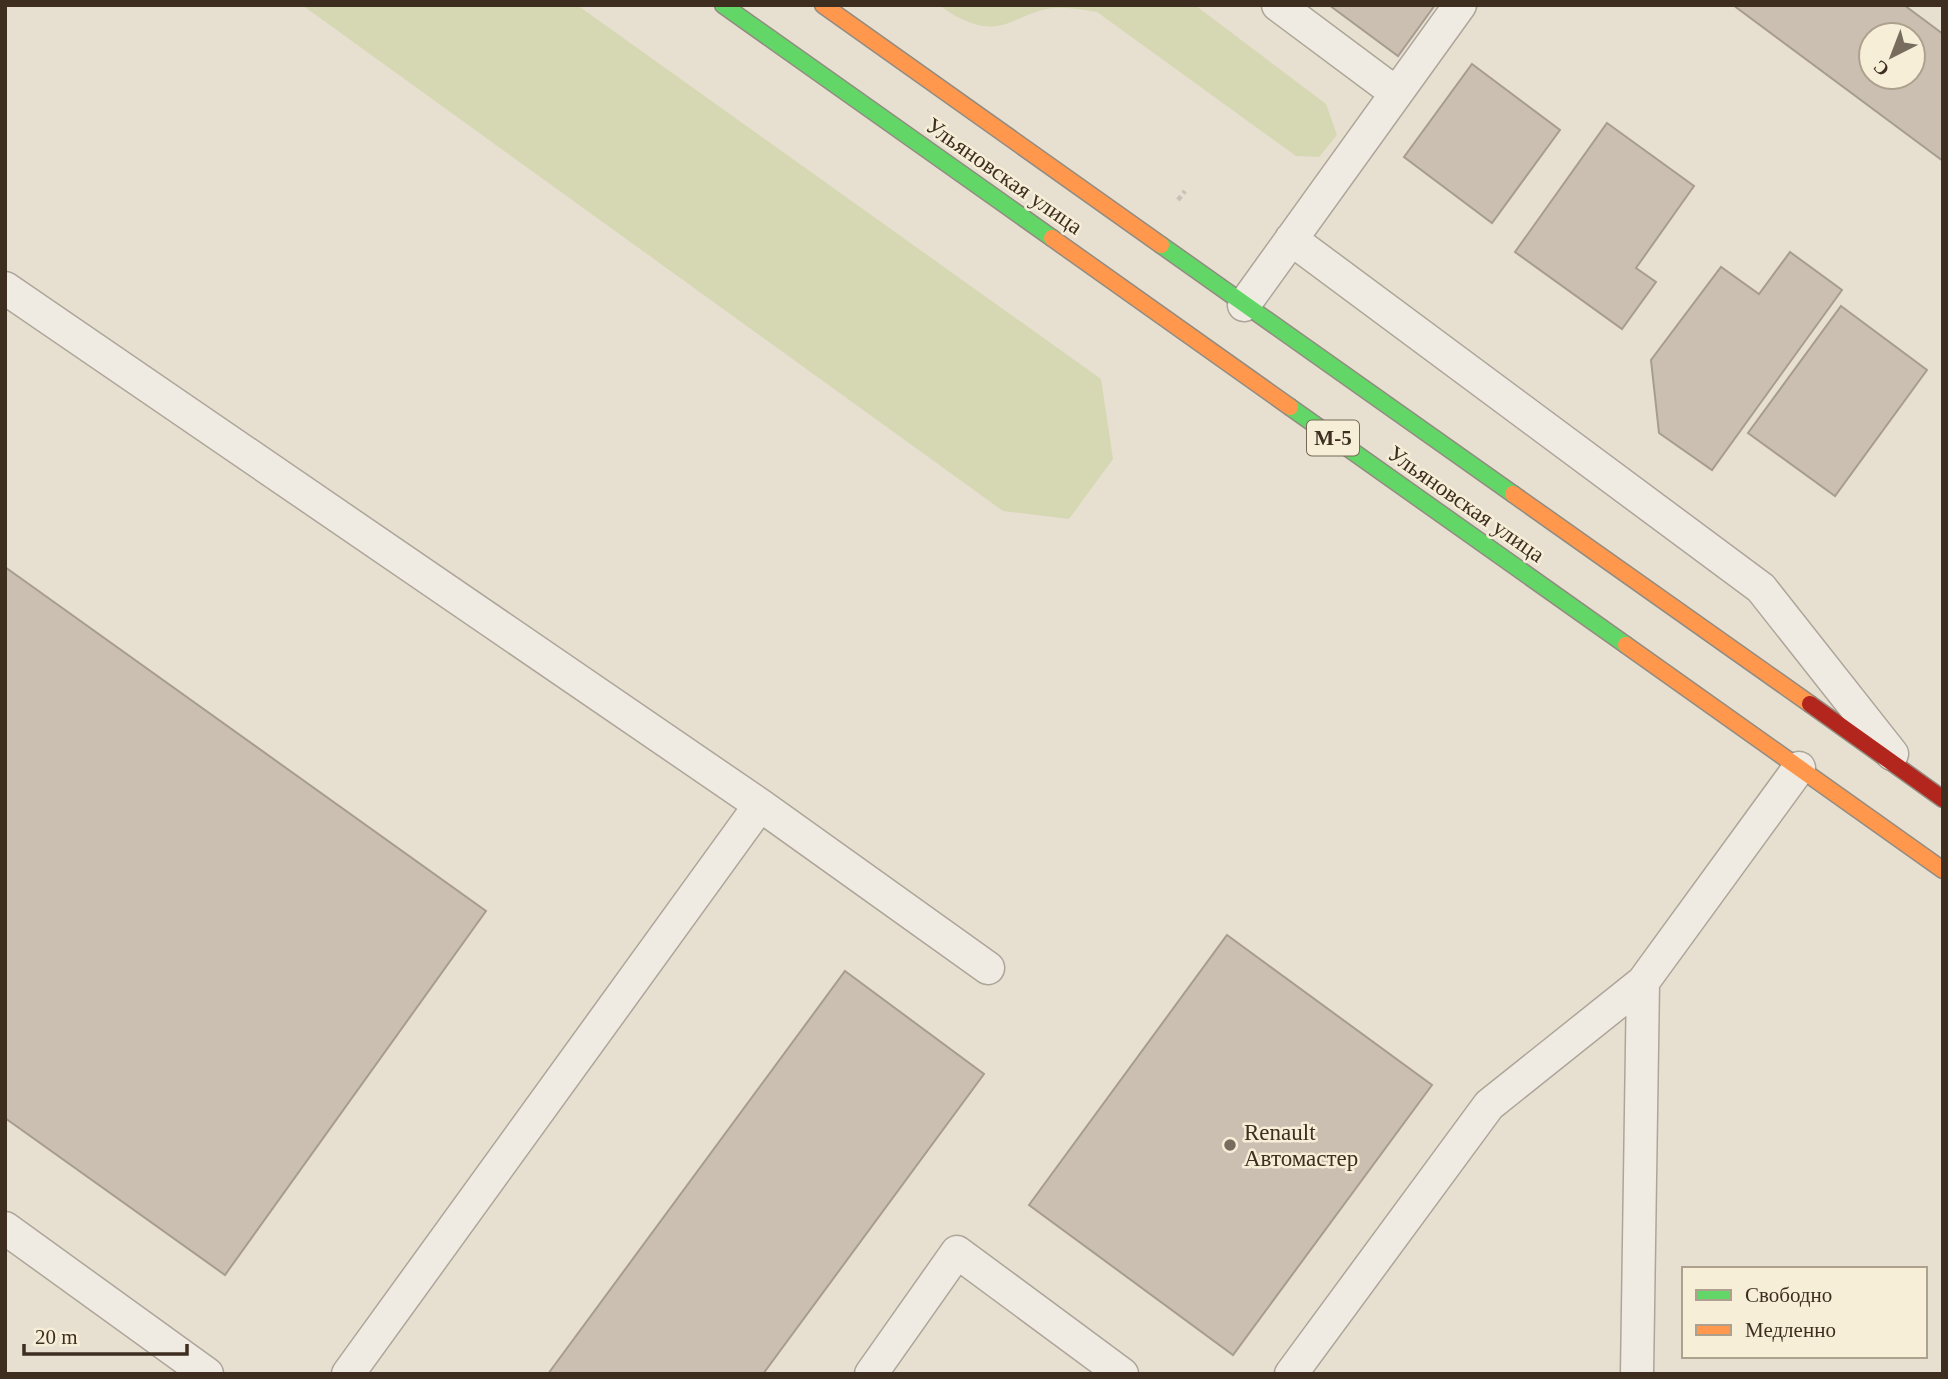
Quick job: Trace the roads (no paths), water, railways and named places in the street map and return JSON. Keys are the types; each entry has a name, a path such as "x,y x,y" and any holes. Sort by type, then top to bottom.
{"highway":[{"name":"Ульяновская улица","path":"723,5 1943,870"},
{"name":"Ульяновская улица","path":"824,5 1943,799"}],"lane":[{"path":"1278,5 1396,93"},
{"path":"1244,305 1460,5"},
{"path":"1291,239 1761,588 1908,775"},
{"path":"5,288 760,805 988,968"},
{"path":"1291,1374 1489,1105 1643,982 1799,768"},
{"path":"348,1374 760,805"},
{"path":"1637,1374 1643,982"},
{"path":"5,1228 207,1374"},
{"path":"871,1374 957,1252 1122,1374"}],"place":[{"name":"Renault Автомастер","path":"1230,1145"}]}
